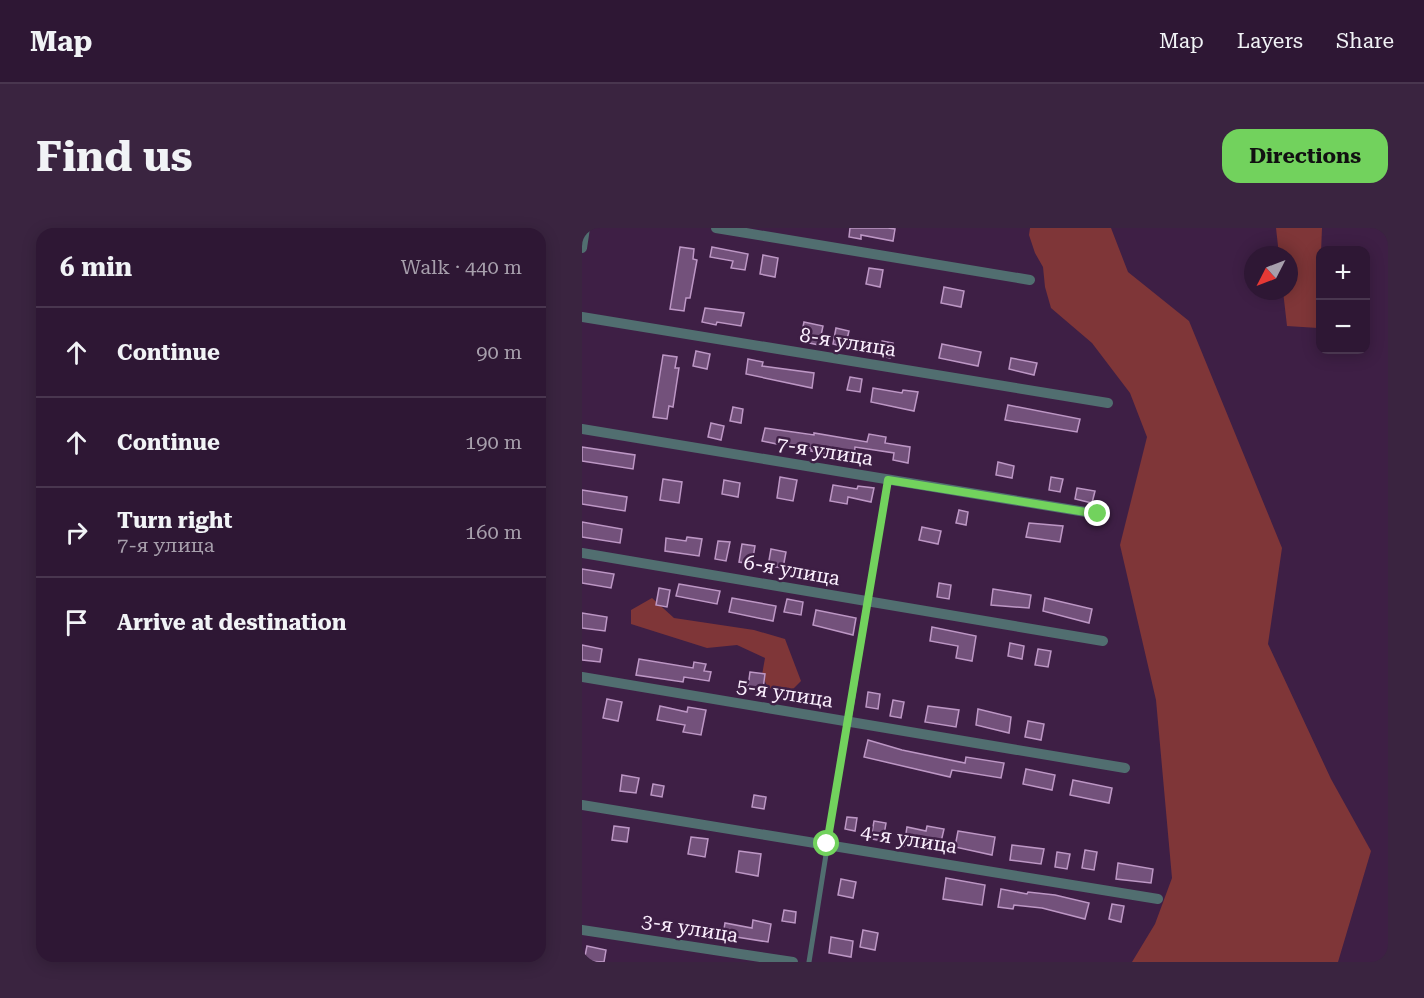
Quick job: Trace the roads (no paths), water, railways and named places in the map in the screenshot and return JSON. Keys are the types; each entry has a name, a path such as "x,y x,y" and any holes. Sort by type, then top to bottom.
{"street":[{"path":"582,248 585,228"},
{"path":"716,228 1030,280"},
{"name":"8-я улица","path":"582,317 1108,403"},
{"name":"7-я улица","path":"582,429 1098,514"},
{"name":"6-я улица","path":"582,553 1103,641"},
{"name":"5-я улица","path":"582,678 1125,768"},
{"name":"4-я улица","path":"582,805 1158,899"},
{"name":"3-я улица","path":"582,930 793,962"}],"lane":[{"path":"808,962 888,480"}]}
